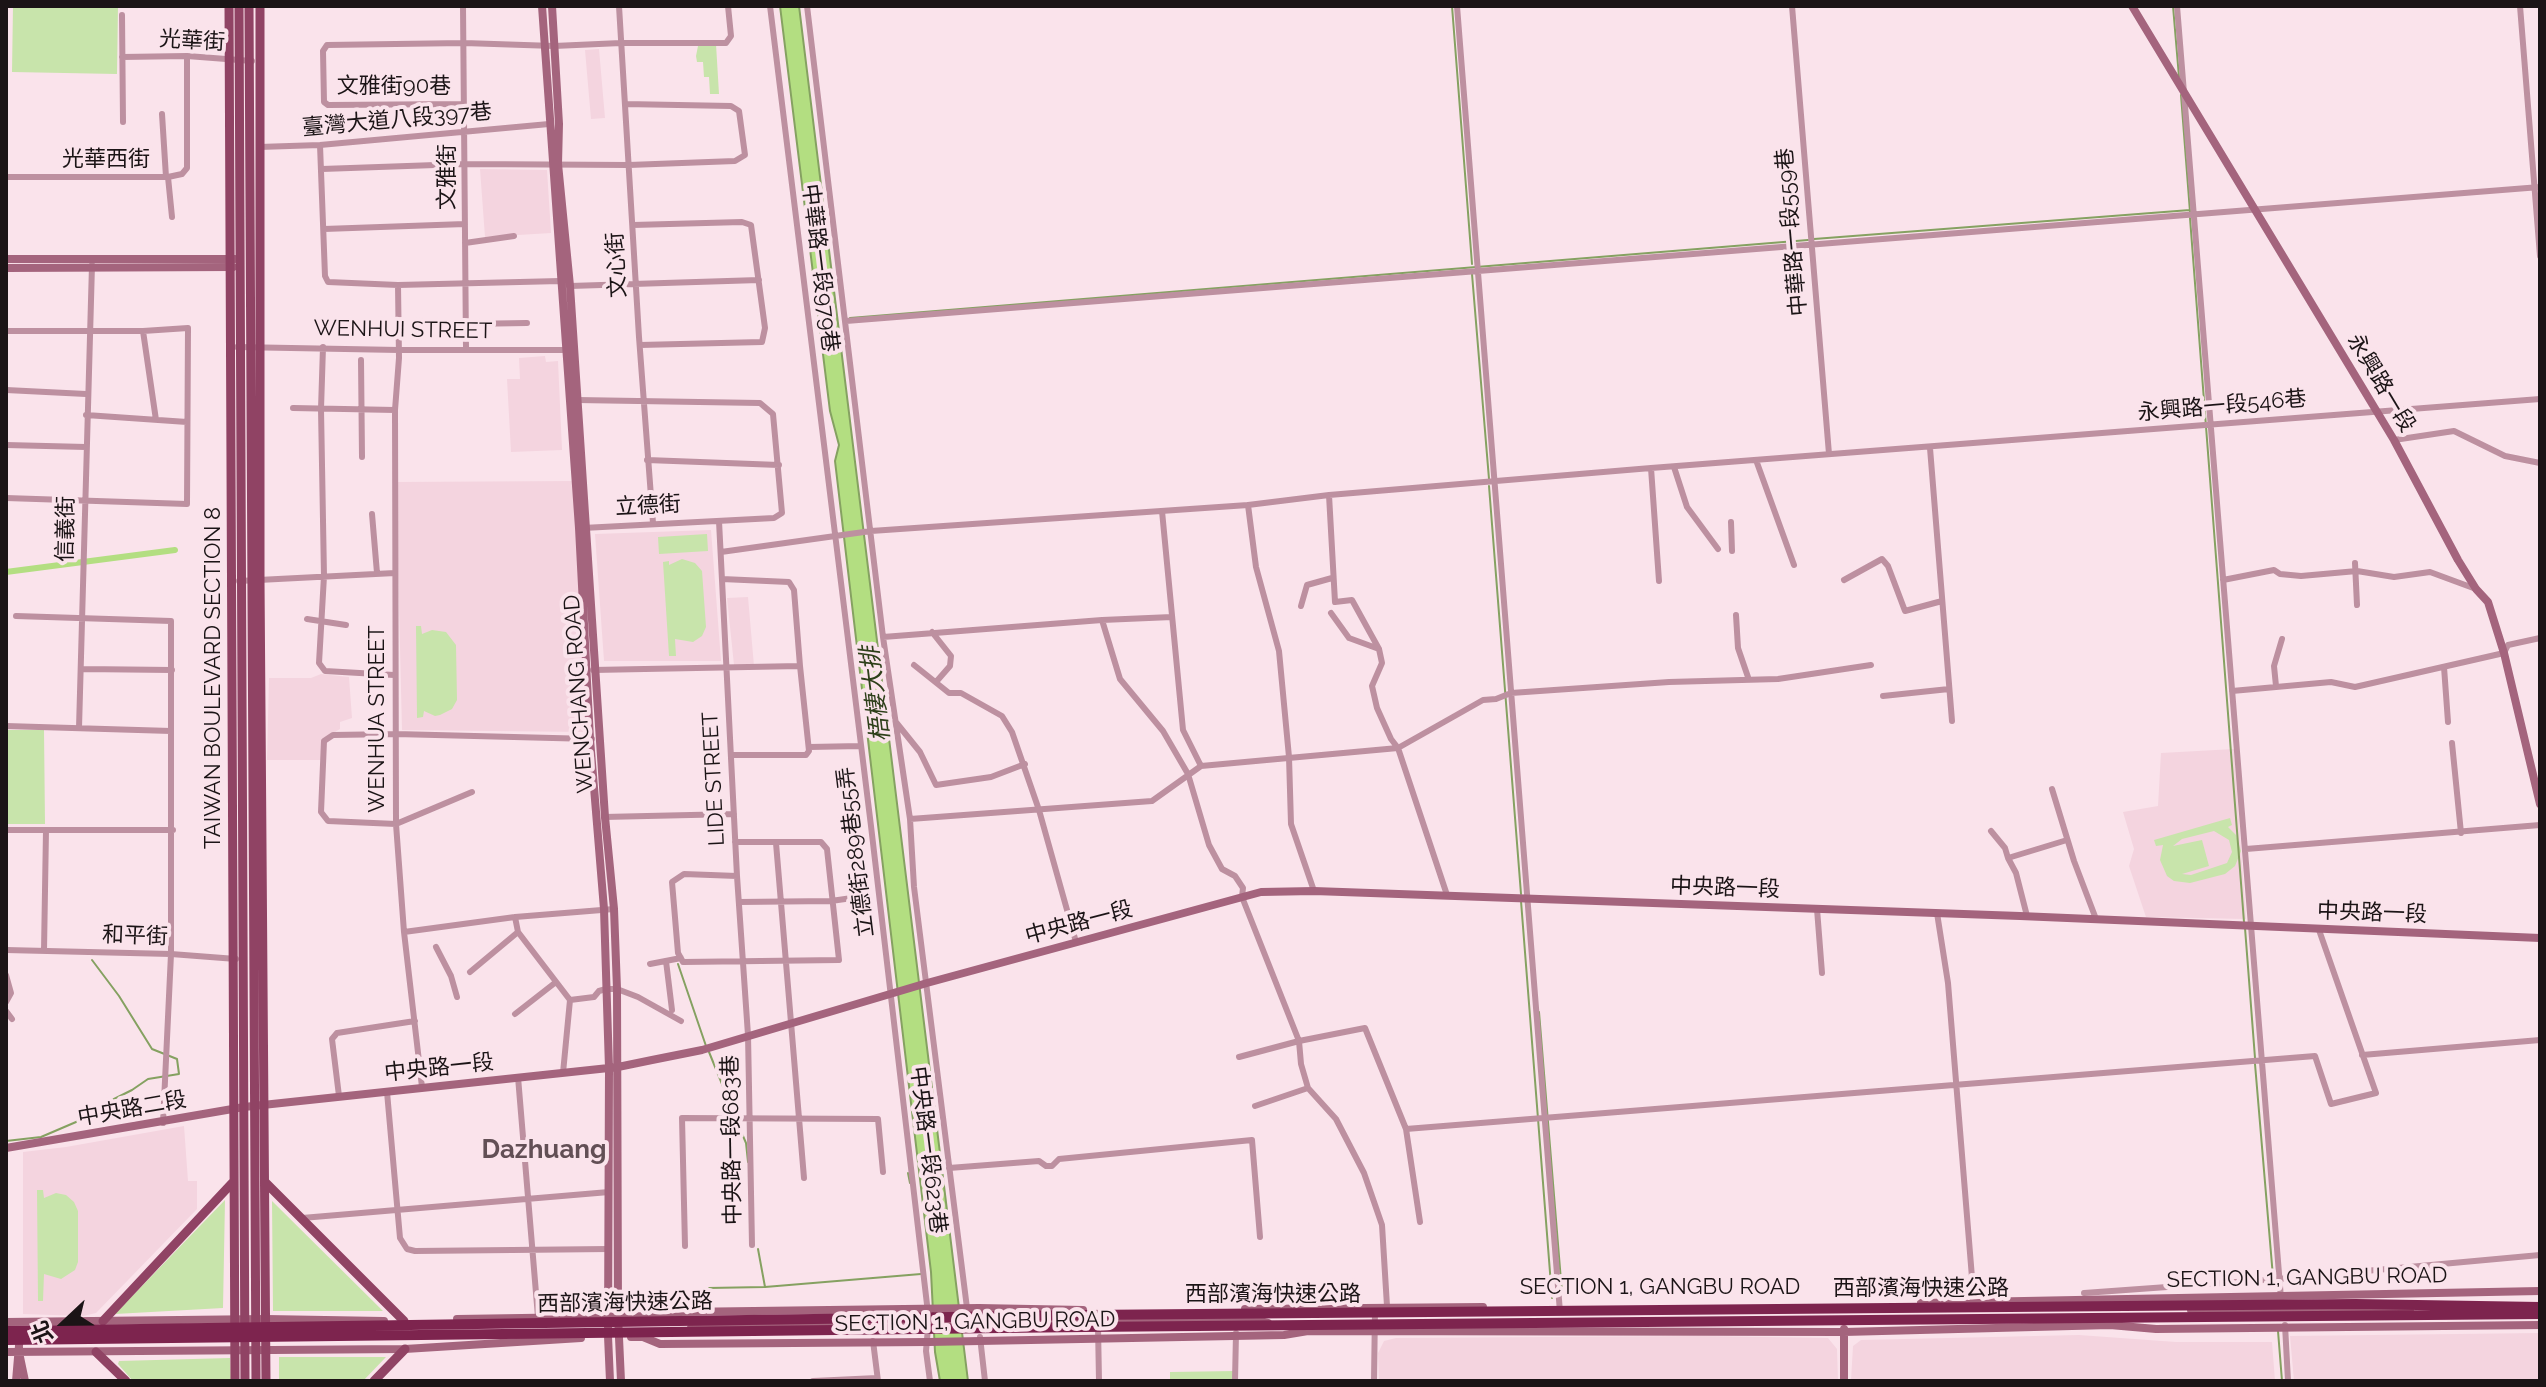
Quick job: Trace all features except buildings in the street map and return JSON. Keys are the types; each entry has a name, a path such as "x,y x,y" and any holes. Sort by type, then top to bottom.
{"highway":[{"path":"2356,1304 2390,1301 2540,1301"},
{"name":"西部濱海快速公路","path":"6,1331 2356,1304 2540,1312"},
{"path":"650,1316 1050,1312 1084,1321"},
{"name":"西部濱海快速公路","path":"6,1340 1084,1321 2540,1312"},
{"path":"643,1337 1022,1334 1084,1321"}],"main road":[{"name":"TAIWAN BOULEVARD SECTION 8","path":"229,6 244,61 260,149 245,263"},
{"name":"TAIWAN BOULEVARD SECTION 8","path":"239,6 250,140 245,263 249,1107 260,1182 250,1350"},
{"name":"TAIWAN BOULEVARD SECTION 8","path":"249,6 244,61 250,1350"},
{"name":"TAIWAN BOULEVARD SECTION 8","path":"244,61 260,6"},
{"name":"TAIWAN BOULEVARD SECTION 8","path":"249,1107 234,1181 250,1319"},
{"path":"103,1321 234,1181"},
{"path":"260,1182 404,1321"},
{"path":"374,1381 405,1349"},
{"path":"235,1381 250,1350"},
{"path":"245,1381 250,1350"},
{"path":"250,1350 256,1381"},
{"path":"250,1350 266,1381"},
{"path":"96,1352 126,1381"}],"street":[{"name":"文雅街","path":"463,6 466,348"},
{"name":"WENCHANG ROAD","path":"542,6 549,124 570,286 590,670 617,989 609,1249 621,1381"},
{"name":"WENCHANG ROAD","path":"552,6 554,164 560,281 583,528"},
{"name":"文心街","path":"619,6 653,523"},
{"path":"464,43 543,46 726,43 731,36 728,6"},
{"name":"中華路一段979巷","path":"770,6 834,535"},
{"path":"807,6 883,637 910,819 924,984 967,1308"},
{"path":"1457,6 1525,899 1562,1332"},
{"name":"中華路一段559巷","path":"1792,6 1829,454"},
{"name":"永興路一段","path":"2132,6 2394,440 2476,589 2488,602 2504,653 2540,804"},
{"path":"2177,6 2278,1279 2286,1326 2288,1381"},
{"path":"2520,6 2537,187 2540,256"},
{"path":"122,15 123,122"},
{"name":"文雅街90巷","path":"464,43 327,45 323,51 324,102 328,105 464,104"},
{"name":"光華街","path":"122,57 187,56 244,61"},
{"name":"光華西街","path":"6,177 167,177 182,174 187,168 187,56"},
{"path":"322,169 464,164 629,165 735,161 745,155 739,111 731,106 625,104"},
{"path":"162,114 172,217"},
{"name":"臺灣大道八段397巷","path":"260,149 549,124"},
{"path":"250,140 260,149"},
{"path":"320,145 325,276 328,282 398,285 560,281 570,286 759,280"},
{"path":"846,321 2537,187"},
{"path":"633,225 747,223 753,230 765,328 762,342 640,345"},
{"path":"324,229 465,224"},
{"path":"465,243 514,236"},
{"path":"6,259 245,263"},
{"path":"6,268 92,262"},
{"name":"信義街","path":"79,728 92,262"},
{"name":"WENHUA STREET","path":"398,285 394,675 396,824 404,932 422,1087"},
{"path":"466,324 527,323"},
{"path":"6,331 188,328 187,504 6,498"},
{"path":"143,331 156,420"},
{"path":"565,350 574,343"},
{"name":"WENHUI STREET","path":"245,347 565,350"},
{"path":"323,347 324,576 319,663 325,671 394,675"},
{"path":"361,360 362,457"},
{"path":"6,390 86,394"},
{"name":"永興路一段546巷","path":"721,552 871,531 1248,505 1329,495 1651,468 2540,399"},
{"path":"577,400 760,403 773,414 779,465 647,460"},
{"path":"293,408 395,410"},
{"path":"86,415 187,422"},
{"path":"2394,440 2454,431 2505,456 2540,463"},
{"path":"6,445 86,447"},
{"path":"1930,448 1952,721"},
{"path":"1756,460 1794,565"},
{"name":"立德街","path":"583,528 774,518 782,513 779,465"},
{"path":"1674,467 1687,507 1718,549"},
{"path":"1651,468 1659,581"},
{"path":"1329,495 1335,602 1352,600 1379,649 1382,663 1377,669 1373,693 1391,739 1398,748 1447,895"},
{"path":"1248,505 1256,567 1279,651 1289,757 1291,824 1314,891"},
{"path":"1162,511 1183,730 1201,766"},
{"path":"372,514 377,573"},
{"name":"LIDE STREET","path":"719,521 748,1035"},
{"path":"1731,522 1732,551"},
{"path":"809,747 861,746 834,535"},
{"path":"1844,580 1882,559 1888,566 1905,611 1942,601"},
{"path":"2223,580 2274,570 2280,574 2301,576 2356,567 2394,577 2430,572 2476,589"},
{"path":"2356,567 2357,605"},
{"path":"245,581 395,573"},
{"path":"1301,606 1307,585 1332,578"},
{"path":"722,579 789,582 794,590 809,747 806,755 801,756 731,755"},
{"path":"1331,613 1349,638 1379,649"},
{"path":"1736,615 1738,648 1749,680"},
{"path":"16,616 171,621 173,830 163,1123"},
{"path":"883,637 1172,617"},
{"path":"307,619 346,625"},
{"path":"1102,620 1120,679 1163,731 1188,774 1209,845 1222,869 1235,876 1243,888 1242,897 1299,1041 1308,1088 1336,1119 1364,1173 1382,1225 1387,1306"},
{"path":"932,632 951,656 950,666 936,682"},
{"path":"2232,691 2331,682 2355,687 2504,653 2508,645 2540,638"},
{"path":"2276,686 2274,666 2282,639"},
{"path":"914,665 949,693 961,693 1002,716 1012,732 1025,764 1076,942"},
{"path":"910,819 1152,801 1201,766 1398,748 1483,700 1511,693 1669,682 1778,679 1871,665"},
{"path":"590,670 800,666"},
{"path":"2444,667 2448,722"},
{"path":"82,669 172,670"},
{"path":"1883,696 1949,689"},
{"path":"894,720 920,752 936,785 991,777 1025,764"},
{"path":"6,726 171,731"},
{"path":"472,792 396,824 328,821 321,812 324,741 333,735 396,734 595,739"},
{"path":"2452,743 2461,833"},
{"name":"立德街289巷55弄","path":"861,746 893,994"},
{"path":"2052,789 2096,919"},
{"path":"600,816 734,814"},
{"path":"2246,849 2540,825"},
{"path":"6,830 173,830"},
{"path":"44,951 46,830"},
{"path":"1991,831 2005,848 2016,873 2027,916"},
{"path":"2008,858 2067,840"},
{"path":"735,842 821,842 827,849 839,960 683,962 678,953 672,882 684,874 737,876"},
{"path":"776,843 804,1178"},
{"name":"中央路一段","path":"249,1107 614,1067 702,1050 924,984 1261,892 1447,895 2540,938"},
{"path":"739,902 852,898"},
{"path":"404,932 515,917 609,909"},
{"name":"WENCHANG ROAD","path":"609,909 606,989 614,1067 613,1316 608,1336 610,1381"},
{"path":"1817,909 1822,973"},
{"path":"1937,913 1948,983 1974,1302"},
{"path":"515,917 518,932 570,1000 563,1073"},
{"path":"1406,1129 2315,1056 2331,1104 2376,1093 2319,930"},
{"path":"470,972 518,932"},
{"path":"436,947 451,976 457,997"},
{"name":"和平街","path":"6,950 171,954 248,960"},
{"path":"650,964 681,958"},
{"path":"666,961 672,1010"},
{"path":"6,975 11,993 6,1002"},
{"path":"515,1014 556,982"},
{"path":"570,1000 594,997 599,991 617,989 681,1021"},
{"name":"中央路一段623巷","path":"893,994 928,1309 929,1342 926,1351 930,1381"},
{"path":"6,1011 12,1019"},
{"path":"339,1096 332,1039 337,1033 415,1021"},
{"path":"1239,1057 1365,1028 1406,1129 1420,1222"},
{"name":"中央路一段683巷","path":"748,1035 752,1245"},
{"path":"2362,1055 2540,1040"},
{"path":"518,1077 538,1317"},
{"path":"1255,1106 1308,1088"},
{"path":"387,1092 400,1210 400,1238 407,1249 609,1249"},
{"name":"中央路二段","path":"6,1148 249,1107"},
{"path":"685,1246 682,1118 878,1119 883,1172"},
{"path":"949,1168 1039,1161 1052,1166 1059,1159 1252,1140 1260,1237"},
{"path":"299,1219 609,1192"},
{"path":"2084,1293 2540,1255"},
{"name":"SECTION 1, GANGBU ROAD","path":"6,1322 404,1321 650,1316 679,1312 967,1308 1098,1310 2111,1301 2540,1291"},
{"path":"2111,1301 2172,1310"},
{"path":"1844,1381 1845,1304"},
{"name":"SECTION 1, GANGBU ROAD","path":"1256,1320 1308,1307"},
{"path":"1374,1381 1375,1307"},
{"path":"979,1308 985,1381"},
{"path":"1235,1381 1237,1309"},
{"path":"1098,1310 1099,1381"},
{"path":"2110,1325 2172,1310"},
{"name":"SECTION 1, GANGBU ROAD","path":"2172,1310 2540,1312"},
{"name":"SECTION 1, GANGBU ROAD","path":"650,1316 703,1326"},
{"name":"SECTION 1, GANGBU ROAD","path":"6,1352 405,1349 608,1336 643,1337 703,1326 1256,1320 1308,1331"},
{"path":"16,1381 20,1322"},
{"name":"SECTION 1, GANGBU ROAD","path":"643,1337 660,1344 1099,1339 1284,1335 1308,1331 1844,1332 2110,1325 2156,1329 2540,1325"},
{"path":"813,1381 878,1380 873,1341"},
{"path":"20,1352 25,1381"}],"shaded area":[{"path":"13,6 118,6 117,74 12,72"},
{"path":"716,44 719,94 710,94 709,77 704,77 703,62 697,62 696,56 698,46"},
{"path":"599,49 605,118 591,119 585,50"},
{"path":"480,169 547,170 551,233 485,237"},
{"path":"545,356 546,362 558,361 562,450 511,452 507,379 520,379 519,358"},
{"path":"575,481 585,732 402,730 396,482"},
{"path":"711,530 721,661 604,661 595,534"},
{"path":"707,534 708,551 659,554 658,537"},
{"path":"682,559 695,563 702,571 706,627 702,636 693,642 675,639 676,656 669,656 663,562 669,561 669,565"},
{"path":"748,597 754,666 734,665 727,598"},
{"path":"416,626 421,626 422,634 432,630 446,632 456,645 457,700 452,709 440,715 424,711 423,717 417,718"},
{"path":"321,674 349,677 352,718 340,722 340,729 324,738 323,760 267,760 269,678 311,678"},
{"path":"6,730 44,730 45,824 6,824"},
{"path":"2234,749 2246,919 2146,917 2129,866 2134,849 2123,812 2158,806 2161,753"},
{"path":"2230,818 2232,825 2228,827 2236,835 2241,851 2235,866 2225,874 2190,883 2174,881 2167,876 2160,860 2163,845 2156,846 2154,840","holes":["2214,831 2229,840 2232,852 2227,863 2191,875 2182,874 2209,866 2202,840 2173,846 2182,839"]},
{"path":"184,1126 188,1181 197,1181 197,1209 96,1313 83,1316 23,1314 23,1152"},
{"path":"37,1190 43,1190 44,1198 56,1193 66,1195 78,1211 78,1262 75,1270 61,1279 44,1274 43,1301 38,1301"},
{"path":"225,1200 223,1308 115,1314"},
{"path":"272,1201 383,1311 273,1311"},
{"path":"2540,1333 2540,1381 2294,1381 2290,1336"},
{"path":"2079,1335 2176,1342 2272,1342 2275,1381 1851,1381 1853,1346 1861,1340"},
{"path":"1396,1338 1828,1338 1837,1349 1838,1381 1379,1381 1378,1353 1384,1341"},
{"path":"279,1357 386,1357 363,1381 279,1381"},
{"path":"230,1358 231,1381 133,1381 118,1364 119,1361"},
{"path":"1235,1371 1235,1381 1170,1381 1170,1372"}],"water":[{"name":"梧棲大排","path":"780,6 799,6 968,1381 940,1381 935,1352 931,1272 835,461 839,445 830,411"}],"waterway":[{"path":"1452,6 1472,264"},
{"path":"2173,6 2179,77"},
{"path":"2181,95 2190,212"},
{"path":"1814,239 2190,210"},
{"path":"2190,218 2244,922"},
{"path":"850,318 1808,240"},
{"path":"1472,274 1489,479"},
{"path":"1489,486 1521,894"},
{"path":"6,572 175,550"},
{"path":"1521,901 1552,1298"},
{"path":"2245,928 2255,1058"},
{"path":"6,1141 41,1137 83,1119 148,1079 179,1074 177,1059 152,1049 92,960"},
{"path":"678,964 706,1046"},
{"path":"1539,1012 1562,1293"},
{"path":"709,1052 735,1116"},
{"path":"2255,1064 2273,1277"},
{"path":"737,1122 746,1143 748,1162"},
{"path":"908,1173 910,1183"},
{"path":"758,1249 765,1287"},
{"path":"631,1297 692,1294 708,1288 765,1287 921,1274"},
{"path":"2278,1331 2282,1381"}],"district":[{"name":"Dazhuang","path":"544,1150"}]}
